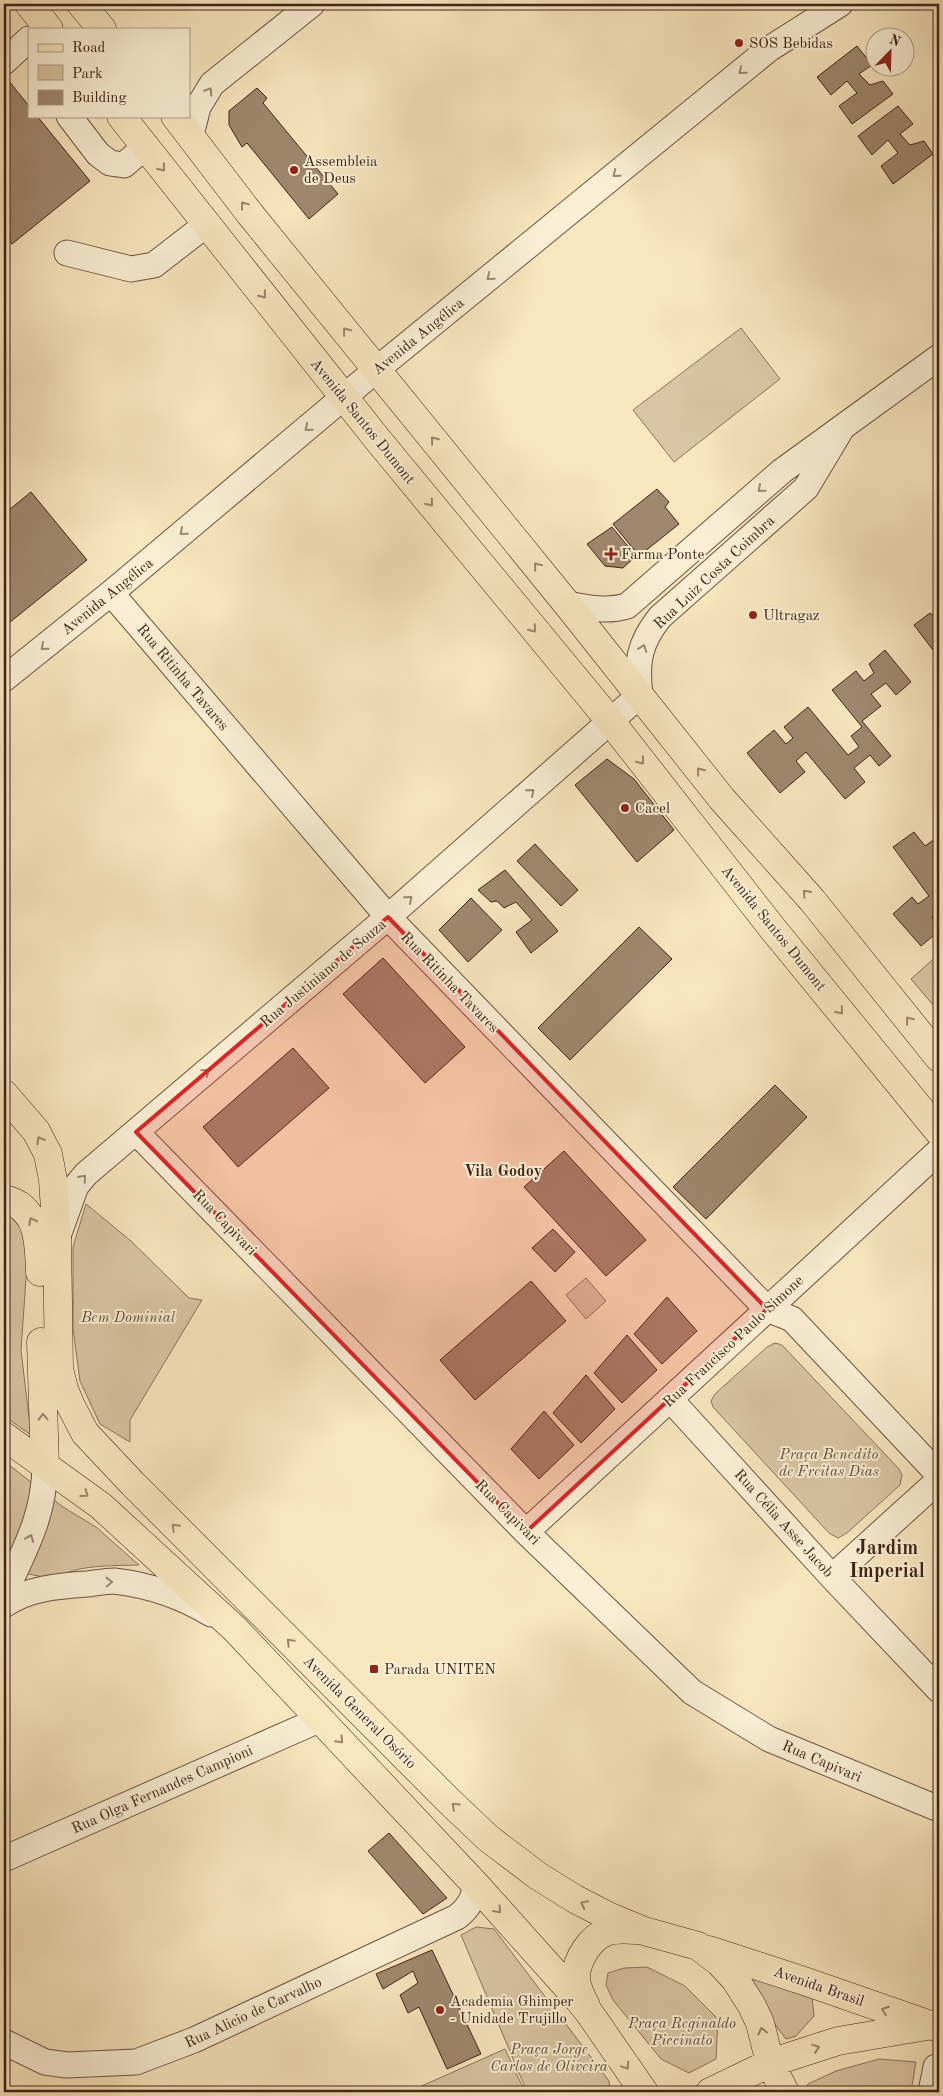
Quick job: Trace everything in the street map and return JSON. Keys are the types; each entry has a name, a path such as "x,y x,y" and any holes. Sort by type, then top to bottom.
{"main road":[{"path":"82,4 101,28"},
{"name":"Avenida Santos Dumont","path":"123,118 378,440 611,722 773,929 939,1132"},
{"path":"183,126 250,214 568,604 722,799 812,900 939,1058"},
{"name":"Avenida General Osório","path":"4,1094 36,1131 48,1154 53,1180 57,1238 59,1369 70,1406 85,1433 140,1491 488,1838 538,1876 574,1899 644,1931 698,1946 719,1962 735,1979 752,2006 760,2023 770,2063 785,2092"},
{"path":"4,1199 24,1208 34,1222 39,1251 45,1466"},
{"path":"57,1238 40,1308 59,1369"},
{"name":"Avenida General Osório","path":"4,1436 101,1506 235,1629 476,1885 588,2011 644,2092"},
{"path":"588,2011 578,1990 576,1976 580,1960 590,1945 605,1932 619,1930 644,1931"},
{"name":"Avenida Brasil","path":"698,1946 935,2027"},
{"path":"710,2092 770,2063 838,2041 935,2027"}],"street":[{"path":"190,118 212,84 312,4"},
{"name":"Avenida Angélica","path":"4,679 112,593 376,370 769,50 840,4"},
{"path":"71,118 98,154 110,163 124,166 146,146"},
{"path":"67,253 131,269 154,264 207,224"},
{"name":"Rua Luiz Costa Coimbra","path":"568,604 604,610 627,606 788,467 939,357"},
{"name":"Rua Luiz Costa Coimbra","path":"640,695 638,663 651,628 660,617 806,488 842,428"},
{"path":"788,467 799,466 808,472 809,481 806,488"},
{"name":"Rua Ritinha Tavares","path":"112,593 388,918 767,1309"},
{"path":"611,722 640,695"},
{"name":"Rua Justiniano de Souza","path":"57,1238 76,1186 86,1174 388,918 611,722"},
{"name":"Rua Capivari","path":"136,1132 526,1532 692,1692 769,1739 939,1808"},
{"name":"Rua Francisco Paulo Simone","path":"526,1532 939,1151"},
{"path":"767,1309 792,1319 939,1475"},
{"name":"Rua Célia Asse Jacob","path":"670,1399 832,1577 939,1690"},
{"path":"5,1590 38,1518 44,1491 45,1466"},
{"path":"832,1577 939,1480"},
{"path":"5,1590 28,1586 60,1586 113,1581 164,1592 191,1601 235,1629"},
{"name":"Rua Olga Fernandes Campioni","path":"4,1859 321,1719"},
{"name":"Rua Alicio de Carvalho","path":"4,2042 45,2062 68,2065 136,2062 194,2040 458,1917 466,1910 473,1899 476,1885"},
{"path":"931,2092 936,2067"}],"highlighted area":[{"path":"388,917 767,1309 526,1532 136,1132"}],"green space":[{"path":"741,328 780,379 674,462 633,410"},
{"path":"939,954 939,1012 911,979"},
{"name":"Bem Dominial","path":"86,1204 131,1241 189,1298 202,1300 130,1420 130,1442 100,1424 80,1381 73,1328 73,1247"},
{"path":"4,1217 11,1217 29,1237 21,1350 31,1435 4,1416"},
{"path":"586,1278 606,1301 586,1319 566,1295"},
{"name":"Praça Benedito de Freitas Dias","path":"775,1343 782,1345 899,1469 902,1475 900,1485 847,1533 838,1538 829,1533 713,1407 711,1401 715,1394 767,1347"},
{"path":"4,1461 63,1507 96,1527 139,1565 84,1568 53,1579 4,1569"},
{"name":"Praça Jorge Carlos de Oliveira","path":"476,1927 494,1929 609,2081 610,2092 527,2092 461,1935"},
{"name":"Praça Reginaldo Piccinato","path":"647,1967 685,1986 718,2019 716,2059 689,2073 661,2059 613,2000 606,1985 608,1973 624,1968"},
{"path":"744,1972 812,1996 814,2016 796,2036 786,2039 776,2026 762,1997"},
{"path":"505,2049 525,2092 408,2092"},
{"path":"879,2059 916,2062 911,2092 805,2092 808,2084 836,2071"}],"building":[{"path":"857,46 866,57 866,69 859,74 870,85 883,81 893,94 852,124 839,106 857,93 847,81 831,95 817,77"},
{"path":"4,75 28,105 28,118 39,118 90,181 12,244 4,233"},
{"name":"Assembleia de Deus","path":"257,88 267,98 263,103 338,194 309,219 247,143 242,147 229,125 229,111"},
{"path":"898,106 913,124 900,134 910,145 924,141 933,154 893,184 881,166 898,153 888,140 872,155 858,136"},
{"path":"657,489 669,502 665,507 679,524 639,556 613,524"},
{"path":"31,492 87,560 4,627 4,514"},
{"path":"612,527 636,556 623,568 605,566 587,544"},
{"path":"930,613 939,620 939,658 914,625"},
{"path":"885,650 911,682 896,695 886,683 871,694 881,706 862,721 891,756 879,766 870,755 854,768 865,782 845,799 806,752 796,761 805,772 780,793 747,753 774,730 786,744 793,738 784,727 808,707 848,755 859,747 851,736 862,727 832,690 856,671 864,681 874,673 869,664"},
{"name":"Cacel","path":"607,759 634,779 674,830 637,862 575,785"},
{"path":"914,832 925,846 939,836 939,851 935,854 939,860 939,912 932,917 939,927 939,931 921,946 893,914 912,897 918,904 929,896 893,847"},
{"path":"535,844 578,890 561,906 517,861"},
{"path":"505,870 558,931 531,953 516,932 532,920 516,902 504,908 497,901 491,902 478,890"},
{"path":"471,898 502,930 468,962 439,930"},
{"path":"639,927 672,959 570,1060 538,1028"},
{"path":"383,958 465,1047 425,1083 343,994"},
{"path":"293,1048 329,1088 238,1167 203,1127"},
{"path":"775,1085 807,1117 706,1219 673,1187"},
{"path":"564,1151 646,1240 606,1276 524,1187"},
{"path":"553,1229 575,1252 555,1272 532,1248"},
{"path":"531,1281 566,1321 475,1400 440,1360"},
{"path":"667,1297 697,1331 662,1364 634,1334"},
{"path":"627,1335 657,1370 622,1403 594,1373"},
{"path":"586,1375 615,1409 581,1443 553,1413"},
{"path":"544,1411 574,1445 539,1479 511,1449"},
{"path":"389,1833 447,1898 423,1914 368,1851"},
{"name":"Academia Ghimper - Unidade Trujillo","path":"432,1950 481,2054 447,2069 419,2007 408,2013 400,1995 418,1983 413,1971 383,1989 376,1974"}],"place":[{"name":"SOS Bebidas","path":"739,43"},
{"name":"Assembleia de Deus","path":"294,170"},
{"name":"Farma Ponte","path":"611,554"},
{"name":"Ultragaz","path":"753,615"},
{"name":"Cacel","path":"625,808"},
{"name":"Parada UNITEN","path":"374,1669"},
{"name":"Academia Ghimper - Unidade Trujillo","path":"440,2010"}],"district":[{"name":"Vila Godoy","path":"503,1170"},
{"name":"Jardim Imperial","path":"887,1558"}]}
